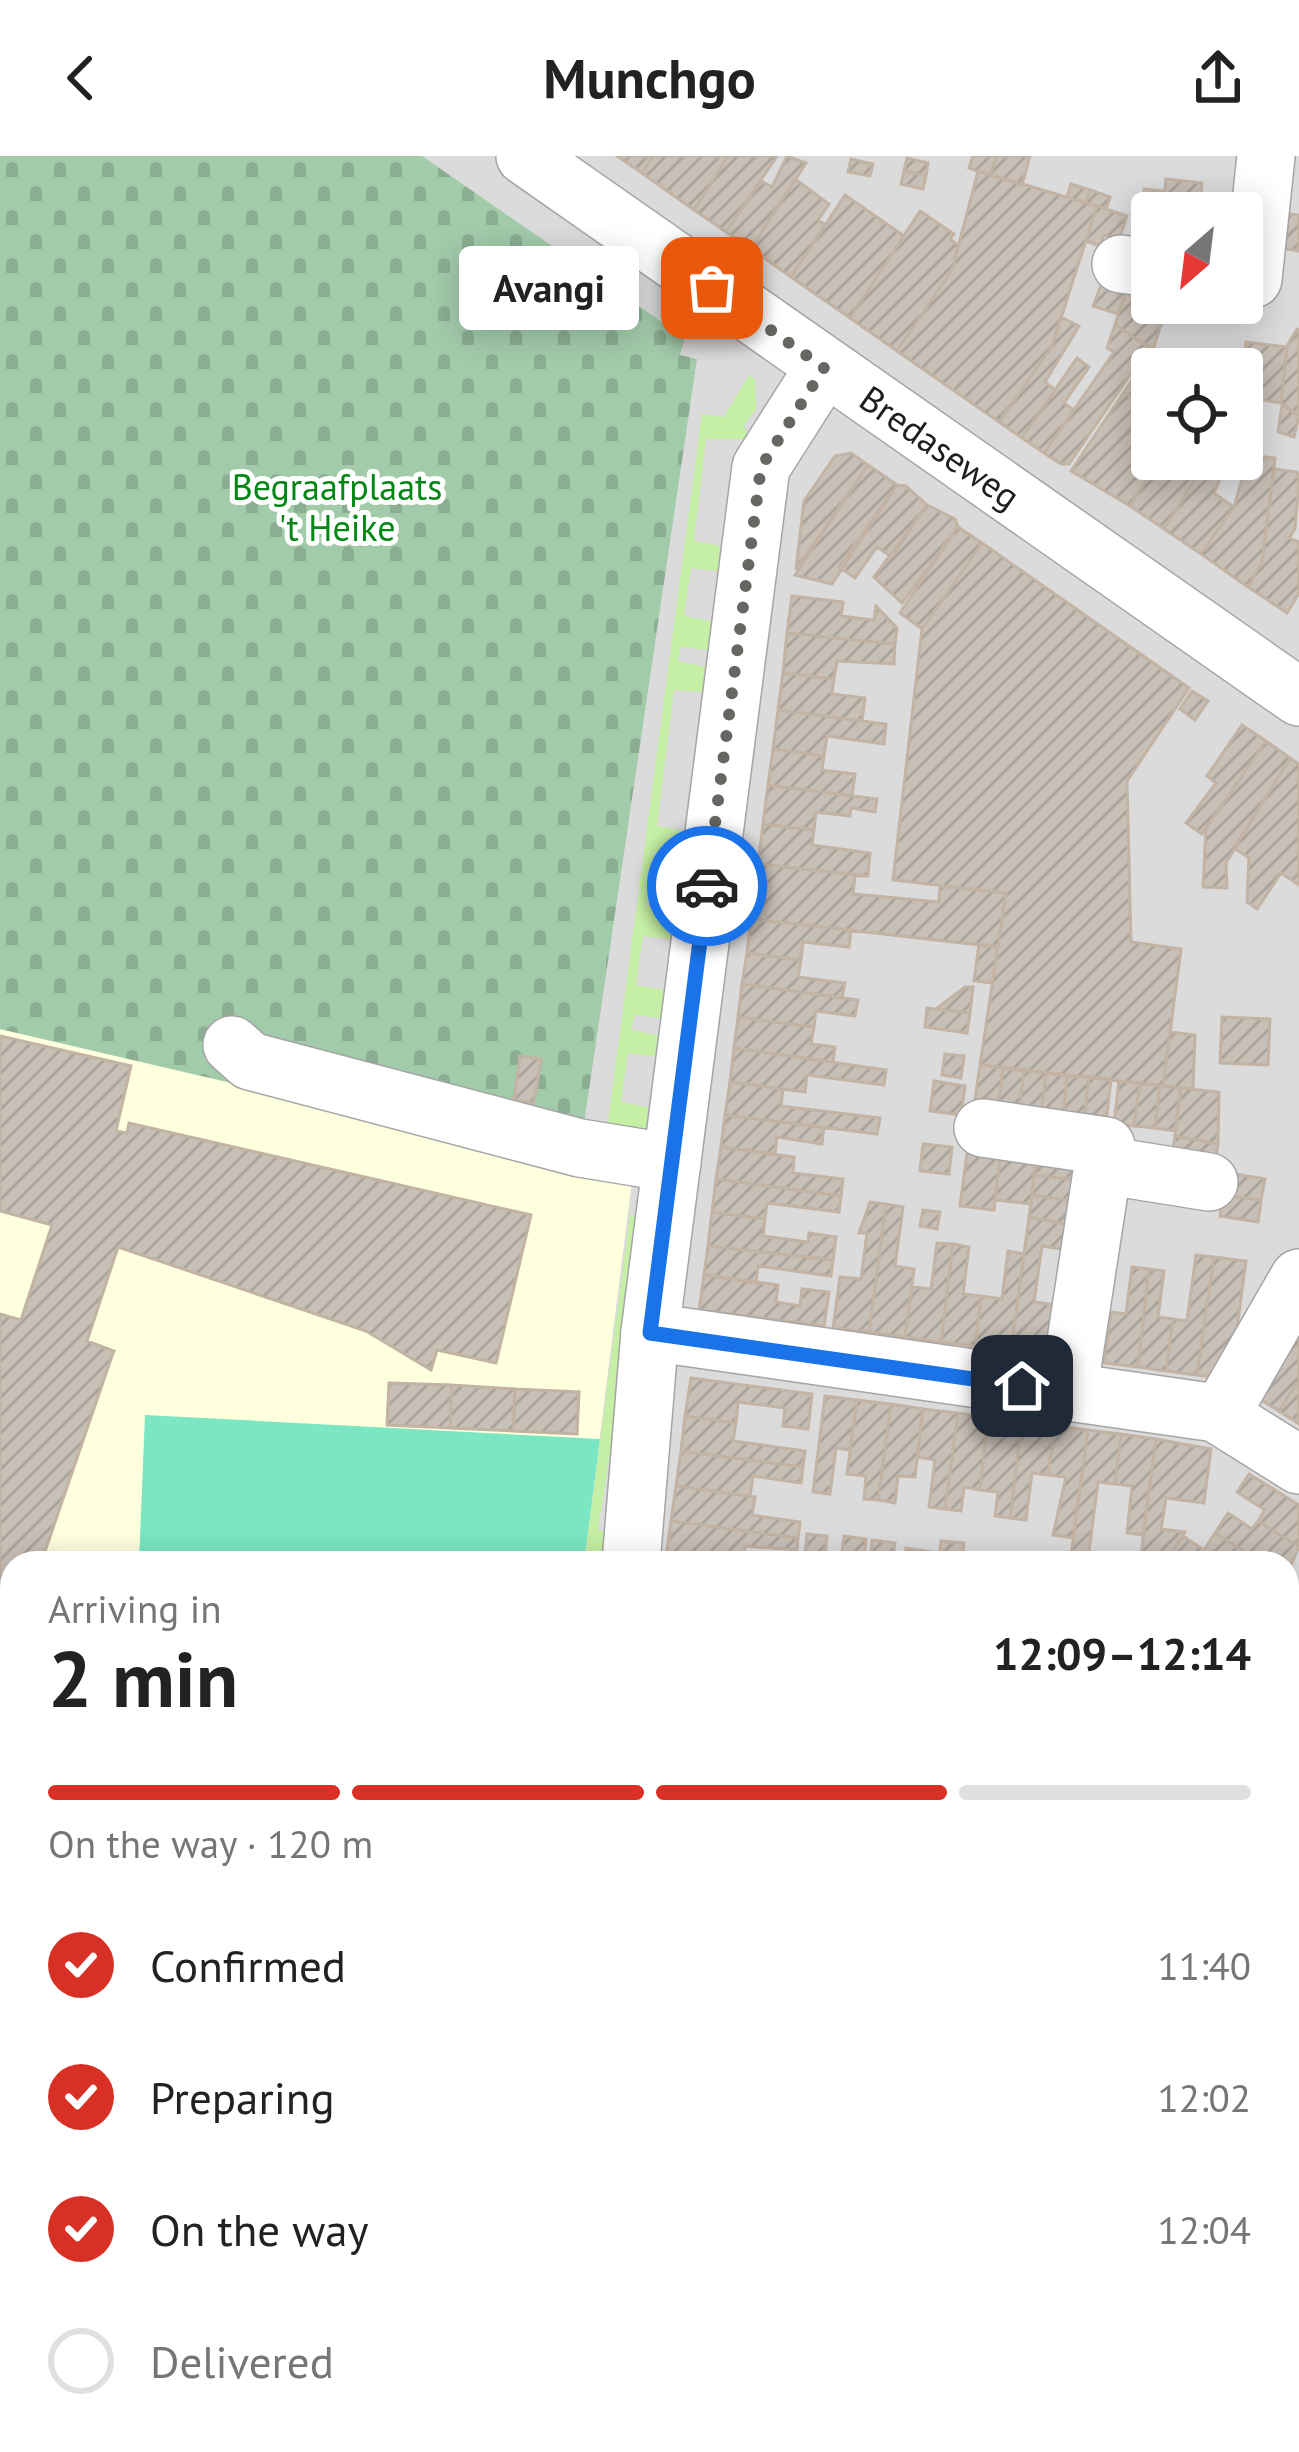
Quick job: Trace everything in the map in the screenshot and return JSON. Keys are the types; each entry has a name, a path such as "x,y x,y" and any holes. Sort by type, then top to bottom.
{"street":[{"name":"Bredaseweg","path":"525,156 1299,698"},
{"path":"1262,192 1266,156"},
{"path":"632,1551 650,1333 761,467 824,368"},
{"path":"232,1045 250,1061 580,1148 672,1162"},
{"path":"983,1128 1106,1146 1068,1393"},
{"path":"1103,1165 1209,1182"},
{"path":"1220,1415 1299,1278"},
{"path":"650,1333 1220,1415 1299,1465"}],"shaded area":[{"path":"0,156 1299,156 1299,1551 0,1551"},
{"path":"0,1029 578,1164 632,1181 586,1551 0,1551"}],"green space":[{"name":"Begraafplaats 't Heike","path":"0,156 422,156 685,338 680,355 697,359 578,1164 0,1029"},
{"path":"749,375 755,379 756,409 744,425 748,439 706,439 694,541 730,548 727,572 691,568 684,616 721,623 717,651 681,647 678,661 715,669 712,693 674,690 657,826 694,833 691,857 655,852 651,868 685,874 686,895 651,890 646,906 680,912 680,940 643,936 636,985 669,991 669,1019 635,1015 631,1030 667,1037 665,1058 628,1053 621,1102 658,1109 658,1136 607,1130 702,414 724,417"},
{"path":"630,1215 647,1218 598,1530 612,1533 613,1551 586,1551"},
{"path":"145,1415 600,1439 586,1551 139,1551"}],"building":[{"path":"617,156 653,156 642,173"},
{"path":"653,156 728,156 694,210 642,173"},
{"path":"728,156 777,156 726,232 694,210"},
{"path":"787,156 806,163 751,249 726,232 761,181 772,187"},
{"path":"973,156 997,156 990,175 969,168"},
{"path":"997,156 1030,156 1022,185 990,175"},
{"path":"907,158 928,163 926,176 904,171"},
{"path":"851,159 873,164 870,176 848,172"},
{"path":"904,171 926,176 923,189 901,184"},
{"path":"978,171 1097,206 1052,346 999,422 897,351 952,270"},
{"path":"795,179 829,204 818,220 825,225 791,277 751,249"},
{"path":"1166,179 1202,183 1201,192 1164,192"},
{"path":"1071,184 1090,190 1086,203 1067,197"},
{"path":"1090,190 1110,197 1106,209 1086,203"},
{"path":"845,195 904,236 850,318 791,277"},
{"path":"1097,206 1127,216 1119,240 1104,235 1100,246 1086,241"},
{"path":"920,211 954,234 950,239 958,245 952,270 897,351 850,318"},
{"path":"1282,213 1299,215 1299,251 1278,248"},
{"path":"1102,283 1126,291 1118,314 1093,306"},
{"path":"1126,291 1131,292 1131,324 1161,324 1154,348 1115,325"},
{"path":"1061,317 1079,326 1045,382 1055,390 1022,438 999,422 1052,346"},
{"path":"1115,325 1149,347 1131,348 1131,373 1069,464 1061,464 1044,453 1114,352 1107,348"},
{"path":"1297,329 1299,416 1281,403 1287,346"},
{"path":"1246,342 1287,347 1281,403 1263,400 1263,348 1245,348"},
{"path":"1077,358 1089,367 1064,403 1074,410 1044,453 1022,438"},
{"path":"1124,392 1131,397 1131,480 1146,480 1130,506 1071,471"},
{"path":"1282,405 1299,416 1294,437 1278,432"},
{"path":"851,453 868,465 796,570 804,501 835,456"},
{"path":"1263,457 1275,458 1262,562 1248,587 1201,554 1234,507 1242,480 1263,480"},
{"path":"868,465 897,485 832,584 795,575"},
{"path":"1274,469 1297,472 1299,480 1295,529 1289,538 1299,542 1299,593 1287,613 1248,587 1262,562"},
{"path":"1146,480 1195,480 1164,529 1130,506"},
{"path":"1195,480 1220,480 1214,493 1234,507 1201,554 1164,529"},
{"path":"897,485 906,486 927,505 895,552 889,555 877,547 855,578 839,567"},
{"path":"927,505 955,519 958,527 902,603 874,577"},
{"path":"958,527 982,543 922,629 900,613"},
{"path":"982,543 1189,688 1127,781 1131,942 1181,949 1163,1086 980,1065 1006,893 893,880 922,629"},
{"path":"792,596 843,602 841,616 874,620 876,606 897,628 895,644 787,633"},
{"path":"787,633 895,644 894,664 837,661 834,679 783,673"},
{"path":"783,673 834,679 832,694 865,698 862,721 778,710"},
{"path":"1192,691 1208,701 1195,720 1180,709"},
{"path":"778,710 886,724 884,744 827,736 824,756 773,749"},
{"path":"1242,725 1266,741 1202,834 1186,823 1216,783 1207,776"},
{"path":"1266,741 1290,758 1226,863 1227,888 1203,887 1206,828"},
{"path":"773,749 824,756 822,770 855,774 852,796 768,785"},
{"path":"1290,758 1299,764 1299,885 1281,873 1257,909 1247,902 1249,858 1234,848"},
{"path":"768,785 877,799 875,812 851,808 850,816 816,812 814,830 763,824"},
{"path":"763,824 814,830 812,845 870,853 868,876 758,864"},
{"path":"758,864 868,876 855,876 853,894 939,902 940,886 1006,893 998,947 751,919"},
{"path":"751,919 851,930 849,947 803,942 801,960 747,953"},
{"path":"979,944 998,947 992,983 974,981"},
{"path":"747,953 801,960 798,977 845,983 842,998 742,984"},
{"path":"742,984 858,1000 855,1016 816,1011 814,1027 738,1017"},
{"path":"965,987 973,987 970,1013 936,1009"},
{"path":"927,1008 970,1013 967,1033 925,1027"},
{"path":"738,1017 814,1027 811,1044 835,1047 833,1062 734,1048"},
{"path":"1222,1017 1270,1019 1268,1065 1220,1063"},
{"path":"1170,1032 1195,1035 1193,1089 1163,1086"},
{"path":"0,1036 131,1066 116,1131 127,1133 129,1123 531,1215 496,1363 437,1350 431,1370 366,1331 118,1247 87,1341 114,1351 45,1551 0,1551 0,1314 21,1320 52,1225 0,1211"},
{"path":"734,1048 886,1070 884,1085 807,1075 805,1092 730,1082"},
{"path":"945,1054 964,1056 961,1078 942,1075"},
{"path":"520,1056 541,1059 534,1103 514,1100"},
{"path":"980,1065 1003,1068 998,1109 974,1106"},
{"path":"1003,1068 1024,1071 1019,1111 998,1109"},
{"path":"1024,1071 1046,1073 1041,1114 1019,1111"},
{"path":"1046,1073 1067,1076 1063,1117 1041,1114"},
{"path":"1067,1076 1089,1077 1084,1120 1063,1117"},
{"path":"1089,1077 1111,1079 1106,1123 1084,1120"},
{"path":"934,1081 965,1086 961,1115 930,1111"},
{"path":"1119,1081 1140,1083 1134,1126 1114,1124"},
{"path":"730,1082 783,1089 781,1106 880,1118 877,1134 725,1115"},
{"path":"1140,1083 1160,1085 1155,1128 1134,1126"},
{"path":"1160,1085 1181,1088 1175,1131 1155,1128"},
{"path":"1181,1088 1219,1092 1218,1144 1175,1136"},
{"path":"725,1115 824,1127 822,1144 777,1137 775,1154 721,1147"},
{"path":"1175,1136 1218,1144 1214,1171 1171,1163"},
{"path":"923,1144 952,1147 949,1174 920,1171"},
{"path":"968,1146 1001,1151 994,1210 960,1206"},
{"path":"721,1147 794,1157 793,1173 843,1179 841,1196 716,1179"},
{"path":"1001,1151 1037,1155 1031,1204 995,1200"},
{"path":"1037,1155 1077,1160 1075,1180 1034,1175"},
{"path":"1223,1172 1265,1179 1261,1200 1221,1195"},
{"path":"1034,1175 1075,1180 1072,1201 1032,1195"},
{"path":"716,1179 841,1196 839,1212 767,1203 765,1219 712,1212"},
{"path":"1032,1195 1072,1201 1066,1224 1029,1217"},
{"path":"1223,1195 1261,1200 1258,1222 1220,1216"},
{"path":"870,1202 886,1204 869,1332 833,1328 840,1277 861,1279 867,1233 859,1233"},
{"path":"886,1204 903,1207 895,1266 914,1269 905,1337 869,1332"},
{"path":"923,1210 940,1212 937,1229 920,1226"},
{"path":"712,1212 765,1219 763,1236 808,1242 809,1233 836,1237 833,1260 708,1246"},
{"path":"1029,1217 1066,1224 1062,1249 1042,1246 1034,1302 1056,1305 1050,1356 1011,1350"},
{"path":"937,1243 953,1244 941,1342 905,1337 912,1287 931,1289"},
{"path":"953,1244 969,1247 963,1294 981,1296 975,1346 941,1342"},
{"path":"708,1246 833,1260 831,1276 758,1266 756,1283 704,1275"},
{"path":"1008,1251 1024,1254 1011,1350 975,1346 981,1296 1002,1299"},
{"path":"1196,1255 1214,1257 1197,1375 1166,1371 1173,1319 1187,1321"},
{"path":"1214,1257 1246,1261 1230,1380 1197,1375"},
{"path":"1132,1267 1149,1269 1138,1367 1104,1363 1111,1312 1126,1314"},
{"path":"1149,1269 1164,1271 1158,1317 1173,1319 1166,1371 1138,1367"},
{"path":"704,1275 778,1285 776,1302 800,1306 802,1289 829,1292 824,1326 699,1310"},
{"path":"1299,1334 1299,1380 1279,1411 1250,1393"},
{"path":"691,1378 812,1394 808,1429 783,1426 785,1408 738,1402 736,1423 685,1416"},
{"path":"1299,1380 1299,1424 1279,1411"},
{"path":"389,1383 452,1385 450,1428 387,1425"},
{"path":"452,1385 515,1389 513,1431 450,1428"},
{"path":"515,1389 579,1392 577,1434 513,1431"},
{"path":"825,1396 857,1400 850,1450 836,1448 830,1494 813,1492"},
{"path":"857,1400 891,1404 878,1500 864,1499 866,1476 847,1474"},
{"path":"891,1404 923,1409 915,1477 898,1476 895,1503 878,1500"},
{"path":"923,1409 958,1413 945,1509 929,1507 935,1460 917,1457"},
{"path":"958,1413 988,1417 980,1490 964,1487 961,1511 945,1509"},
{"path":"685,1416 736,1423 733,1441 805,1451 803,1467 681,1451"},
{"path":"988,1417 1022,1421 1010,1518 995,1516 998,1492 980,1490"},
{"path":"1022,1421 1055,1426 1048,1475 1032,1473 1026,1520 1010,1518"},
{"path":"1055,1426 1088,1430 1073,1538 1053,1535 1066,1477 1048,1475"},
{"path":"1088,1430 1121,1434 1115,1484 1098,1482 1089,1551 1072,1551"},
{"path":"1121,1434 1156,1439 1143,1535 1127,1533 1132,1486 1115,1484"},
{"path":"1156,1439 1211,1449 1204,1503 1166,1498 1161,1529 1185,1532 1172,1551 1142,1551"},
{"path":"681,1451 803,1467 801,1483 753,1476 750,1496 676,1486"},
{"path":"1249,1474 1299,1505 1299,1547 1258,1521 1265,1510 1237,1492"},
{"path":"676,1486 755,1497 752,1515 800,1522 798,1538 671,1521"},
{"path":"1228,1513 1252,1529 1258,1521 1299,1547 1297,1551 1243,1551 1215,1533"},
{"path":"671,1521 798,1538 797,1550 745,1546 744,1551 667,1551"},
{"path":"1215,1533 1243,1551 1173,1551 1183,1536 1204,1550"},
{"path":"807,1534 827,1536 826,1551 805,1551"},
{"path":"844,1536 866,1539 865,1551 842,1551"},
{"path":"872,1540 895,1543 894,1551 871,1551"},
{"path":"941,1541 964,1543 963,1551 940,1551"}],"way so far":[{"path":"707,886 761,467 824,368 712,288"}],"place":[{"name":"Avangi","path":"712,288"}],"route":[{"path":"707,886 650,1333 1022,1386"}]}
